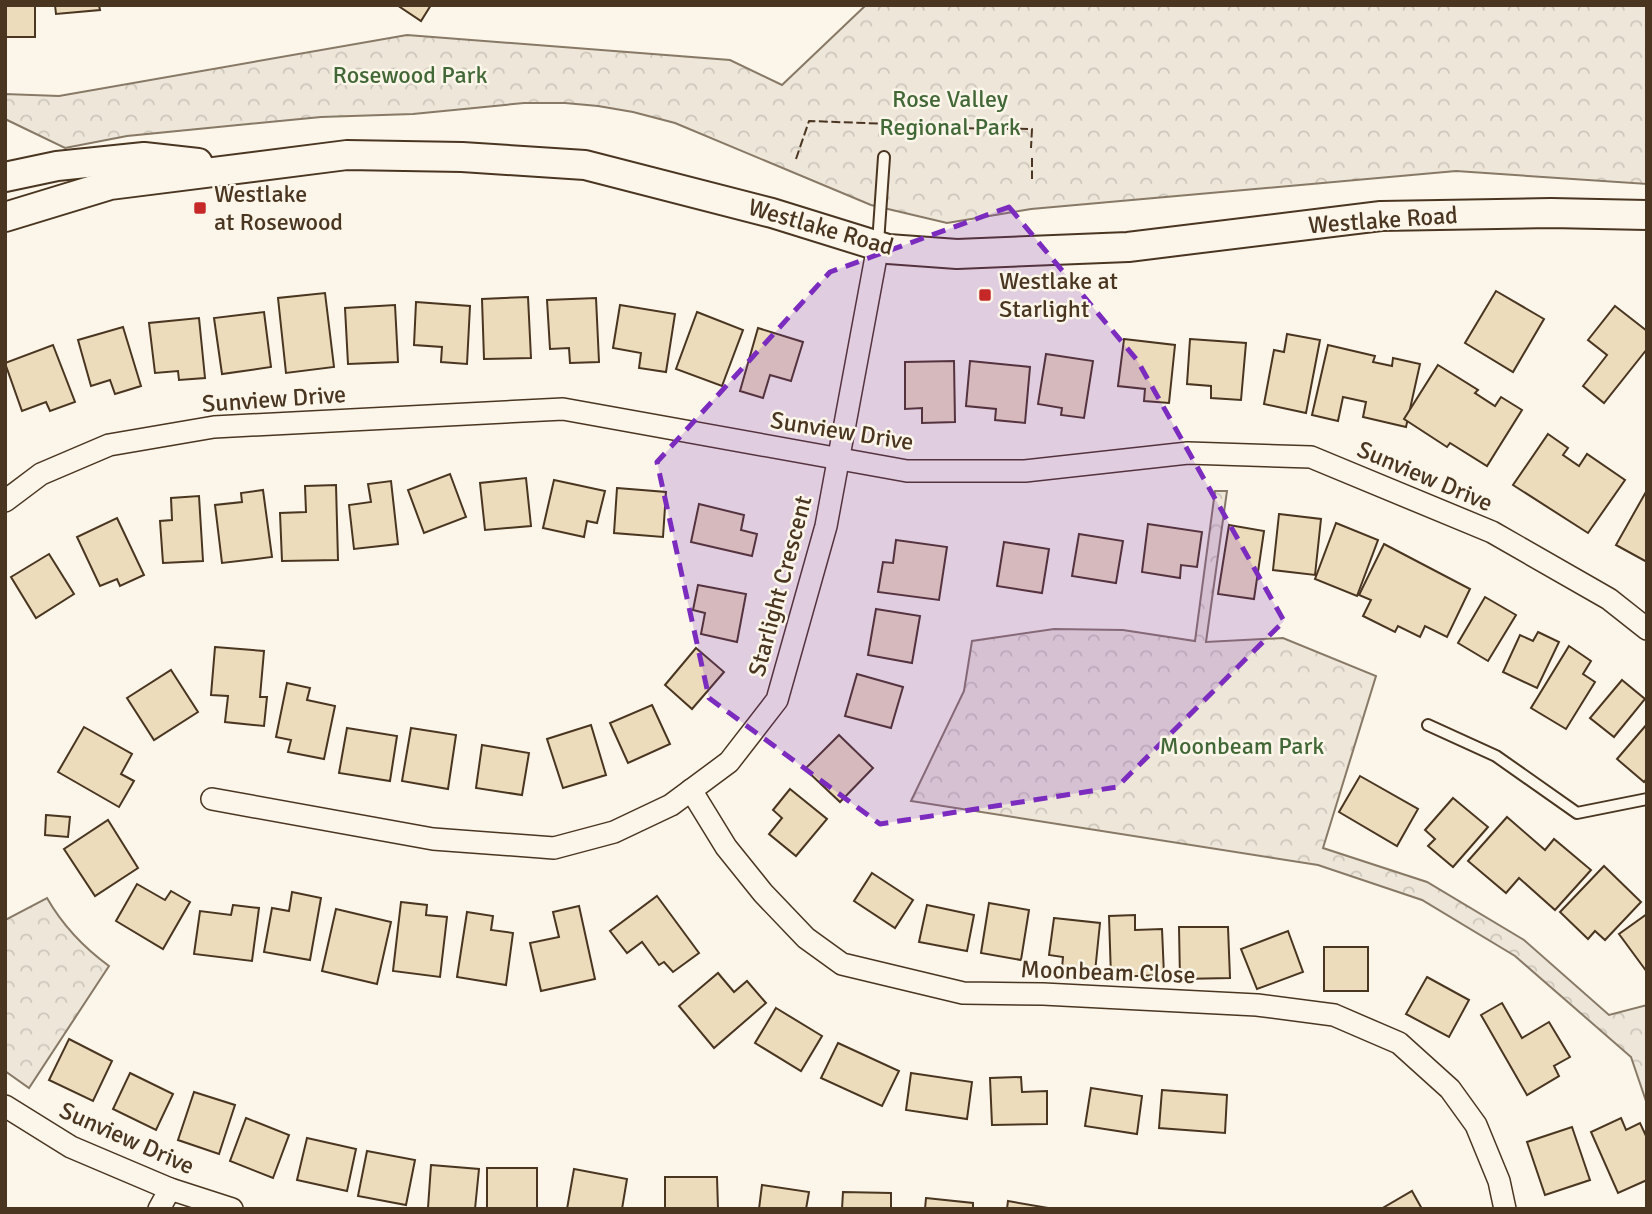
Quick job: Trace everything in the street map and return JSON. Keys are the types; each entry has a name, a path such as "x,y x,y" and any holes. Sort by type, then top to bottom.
{"street":[{"name":"Westlake Road","path":"5,217 110,185 347,155 462,157 585,165 772,212 888,249 957,254 1128,247 1381,216 1551,213 1647,215"},
{"path":"5,177 57,166 144,157 243,168"},
{"name":"Starlight Crescent","path":"212,799 433,839 554,848 614,832 671,805 729,762 777,700 826,526 878,246"},
{"name":"Sunview Drive","path":"5,501 41,474 109,445 214,428 563,409 907,471 1025,471 1188,453 1311,457 1492,532 1609,599 1647,629"},
{"name":"Moonbeam Close","path":"691,790 726,847 763,893 806,938 842,964 963,993 1257,1004 1334,1015 1399,1043 1450,1089 1476,1125 1499,1181 1505,1209"},
{"name":"Sunview Drive","path":"5,1106 71,1147 170,1189 232,1209"},
{"path":"159,1209 170,1189"}],"lane":[{"path":"878,246 884,157"},
{"path":"1428,725 1496,756 1577,813 1647,799"}],"highlighted area":[{"path":"1009,207 1137,360 1284,621 1117,787 880,824 709,698 657,462 830,272"}],"green space":[{"name":"Rose Valley Regional Park","path":"866,5 1647,5 1647,184 1456,171 1031,209 947,223 871,205 675,123 598,106 524,103 413,114 321,117 127,136 65,148 5,119 5,94 59,96 407,35 730,60 782,85"},
{"name":"Moonbeam Park","path":"1215,491 1227,491 1206,642 1283,638 1376,676 1323,848 1427,882 1524,940 1609,1015 1647,1005 1647,1104 1631,1057 1515,956 1422,900 1318,865 911,801 964,691 972,641 1054,629 1123,630 1195,641"},
{"path":"47,898 74,935 109,966 29,1088 5,1071 5,920"}],"building":[{"path":"5,5 35,5 35,37 5,37"},
{"path":"55,5 99,5 100,10 56,14"},
{"path":"397,5 431,5 421,21"},
{"path":"1496,291 1544,319 1513,372 1465,343"},
{"path":"325,293 334,367 286,373 278,298"},
{"path":"528,297 531,358 484,359 482,299"},
{"path":"596,298 599,362 570,363 569,348 550,349 547,300"},
{"path":"416,302 470,306 467,364 441,362 442,347 414,345"},
{"path":"395,305 398,362 348,364 345,308"},
{"path":"620,305 675,314 666,372 639,368 641,353 613,348"},
{"path":"1615,306 1647,331 1647,349 1604,403 1583,386 1607,355 1588,340"},
{"path":"264,312 271,367 222,374 214,318"},
{"path":"697,312 743,330 722,386 676,369"},
{"path":"199,318 205,378 179,380 178,371 155,373 149,323"},
{"path":"123,327 141,386 115,394 110,380 91,386 78,340"},
{"path":"758,328 803,342 791,381 770,375 763,398 740,391"},
{"path":"1287,334 1320,340 1306,413 1264,404 1274,350 1284,352"},
{"path":"1124,339 1175,345 1169,403 1144,401 1145,389 1118,386"},
{"path":"1190,339 1246,343 1241,400 1211,398 1211,386 1187,384"},
{"path":"53,345 75,402 50,411 46,402 22,411 5,363"},
{"path":"1328,345 1375,356 1373,362 1392,366 1393,358 1420,364 1406,427 1363,417 1366,402 1343,397 1338,421 1312,415"},
{"path":"1046,354 1093,361 1084,418 1061,415 1062,408 1038,404"},
{"path":"954,361 955,422 922,423 922,408 905,409 905,362"},
{"path":"970,361 1030,367 1025,423 995,420 996,409 966,406"},
{"path":"1438,365 1478,390 1475,393 1495,406 1501,397 1522,410 1487,466 1450,443 1447,447 1404,419"},
{"path":"1548,434 1568,448 1563,455 1579,466 1587,454 1625,480 1588,533 1513,485"},
{"path":"450,474 466,517 424,533 408,490"},
{"path":"526,478 531,526 485,530 480,483"},
{"path":"554,480 605,491 597,523 587,521 584,537 543,528"},
{"path":"391,481 398,544 354,549 349,505 371,502 368,484"},
{"path":"336,485 338,560 282,561 280,513 306,512 305,486"},
{"path":"617,488 666,492 663,537 614,533"},
{"path":"263,490 272,557 222,563 215,505 242,502 241,493"},
{"path":"1647,490 1647,562 1616,545"},
{"path":"199,496 203,561 163,563 160,521 172,520 171,498"},
{"path":"699,504 744,515 741,530 757,534 752,556 691,542"},
{"path":"1279,514 1321,519 1315,575 1273,570"},
{"path":"117,518 144,575 120,586 117,579 100,586 77,537"},
{"path":"1336,523 1378,540 1357,596 1315,579"},
{"path":"1148,524 1202,532 1197,567 1181,565 1180,578 1142,572"},
{"path":"1229,525 1264,531 1254,599 1218,594"},
{"path":"1079,534 1123,541 1116,583 1072,576"},
{"path":"896,540 947,547 939,600 878,592 883,562 893,563"},
{"path":"1004,542 1049,549 1042,593 997,586"},
{"path":"1384,544 1470,589 1447,637 1425,626 1420,637 1398,626 1395,632 1363,616 1371,600 1359,595"},
{"path":"49,554 74,594 36,618 11,577"},
{"path":"698,585 746,594 737,642 701,634 705,613 693,610"},
{"path":"1485,597 1516,615 1488,661 1458,643"},
{"path":"876,609 920,616 912,663 868,655"},
{"path":"1538,632 1559,642 1537,688 1503,672 1520,635 1533,641"},
{"path":"1569,646 1591,661 1583,674 1595,682 1566,729 1531,708"},
{"path":"215,647 264,651 260,697 267,697 264,726 225,722 228,696 211,695"},
{"path":"696,648 724,672 692,709 665,685"},
{"path":"171,670 198,712 154,740 127,698"},
{"path":"857,674 903,687 891,728 845,716"},
{"path":"1622,680 1645,699 1614,737 1590,718"},
{"path":"287,683 310,688 307,700 335,706 324,759 288,752 291,740 276,737"},
{"path":"652,705 670,744 628,763 610,723"},
{"path":"1647,724 1647,778 1644,782 1617,759"},
{"path":"591,725 606,775 563,788 547,739"},
{"path":"84,727 132,754 121,774 134,781 119,807 58,772"},
{"path":"347,728 397,736 390,781 339,773"},
{"path":"411,728 456,735 448,789 402,781"},
{"path":"839,735 873,768 840,802 805,769"},
{"path":"482,745 529,753 522,795 476,788"},
{"path":"1360,776 1418,809 1397,846 1339,812"},
{"path":"790,789 827,819 796,856 769,834 782,818 773,810"},
{"path":"1453,798 1488,827 1453,867 1428,846 1435,839 1425,830"},
{"path":"46,815 70,817 68,837 45,835"},
{"path":"1507,817 1545,850 1554,839 1591,870 1555,910 1519,878 1506,893 1468,861"},
{"path":"108,820 138,868 95,896 64,849"},
{"path":"1604,866 1641,902 1605,940 1595,931 1588,939 1560,912"},
{"path":"872,873 913,900 895,928 854,901"},
{"path":"137,884 165,900 171,891 190,902 163,949 116,921"},
{"path":"292,892 321,898 310,960 264,952 272,908 289,911"},
{"path":"657,896 699,953 673,972 664,962 659,965 642,942 627,953 610,931"},
{"path":"401,902 427,905 426,915 447,917 440,977 393,971"},
{"path":"989,903 1029,910 1021,960 981,953"},
{"path":"233,905 259,908 252,961 194,954 200,911 231,915"},
{"path":"927,905 974,915 967,951 919,942"},
{"path":"579,906 595,979 541,991 530,943 559,937 553,912"},
{"path":"336,909 391,922 377,984 322,971"},
{"path":"467,912 493,916 491,930 513,933 506,985 457,977"},
{"path":"1647,914 1647,972 1619,934"},
{"path":"1135,915 1135,930 1162,929 1164,975 1111,977 1109,916"},
{"path":"1054,918 1100,923 1095,972 1062,968 1063,957 1049,955"},
{"path":"1179,927 1228,927 1230,978 1180,979"},
{"path":"1288,931 1303,972 1257,989 1241,949"},
{"path":"1324,947 1368,947 1368,991 1324,991"},
{"path":"718,973 734,992 747,981 766,1003 714,1048 679,1006"},
{"path":"1427,977 1469,1000 1449,1037 1406,1014"},
{"path":"1502,1003 1522,1038 1549,1022 1570,1057 1554,1066 1559,1076 1527,1095 1481,1015"},
{"path":"776,1008 822,1036 801,1071 755,1043"},
{"path":"69,1039 112,1061 93,1101 49,1080"},
{"path":"838,1043 899,1071 882,1106 821,1078"},
{"path":"130,1073 173,1094 156,1130 113,1109"},
{"path":"911,1073 972,1082 967,1119 906,1110"},
{"path":"1021,1077 1022,1092 1047,1091 1047,1124 992,1125 990,1078"},
{"path":"1091,1088 1142,1096 1137,1134 1085,1126"},
{"path":"1162,1090 1227,1095 1225,1133 1159,1128"},
{"path":"194,1092 235,1105 219,1154 178,1140"},
{"path":"246,1118 289,1135 273,1178 230,1161"},
{"path":"1621,1118 1626,1130 1640,1123 1647,1138 1647,1180 1618,1193 1591,1132"},
{"path":"1572,1127 1590,1180 1545,1195 1527,1142"},
{"path":"307,1138 356,1149 347,1191 297,1180"},
{"path":"367,1151 415,1160 406,1205 358,1196"},
{"path":"431,1165 479,1169 475,1209 428,1208"},
{"path":"487,1168 537,1168 537,1209 487,1209"},
{"path":"574,1169 627,1179 622,1209 567,1209"},
{"path":"665,1177 717,1177 718,1209 665,1209"},
{"path":"762,1185 809,1192 806,1209 759,1209"},
{"path":"1412,1191 1422,1209 1381,1209"},
{"path":"843,1192 891,1193 891,1209 842,1209"},
{"path":"926,1198 973,1203 973,1209 925,1209"},
{"path":"1008,1201 1054,1209 1007,1209"}],"fence":[{"path":"796,159 809,121 917,125"},
{"path":"944,128 1032,129 1031,148"},
{"path":"1032,158 1032,179"}],"place":[{"name":"Westlake at Rosewood","path":"200,208"},
{"name":"Westlake at Starlight","path":"985,295"}],"park label":[{"name":"Rosewood Park","path":"410,75"}]}
